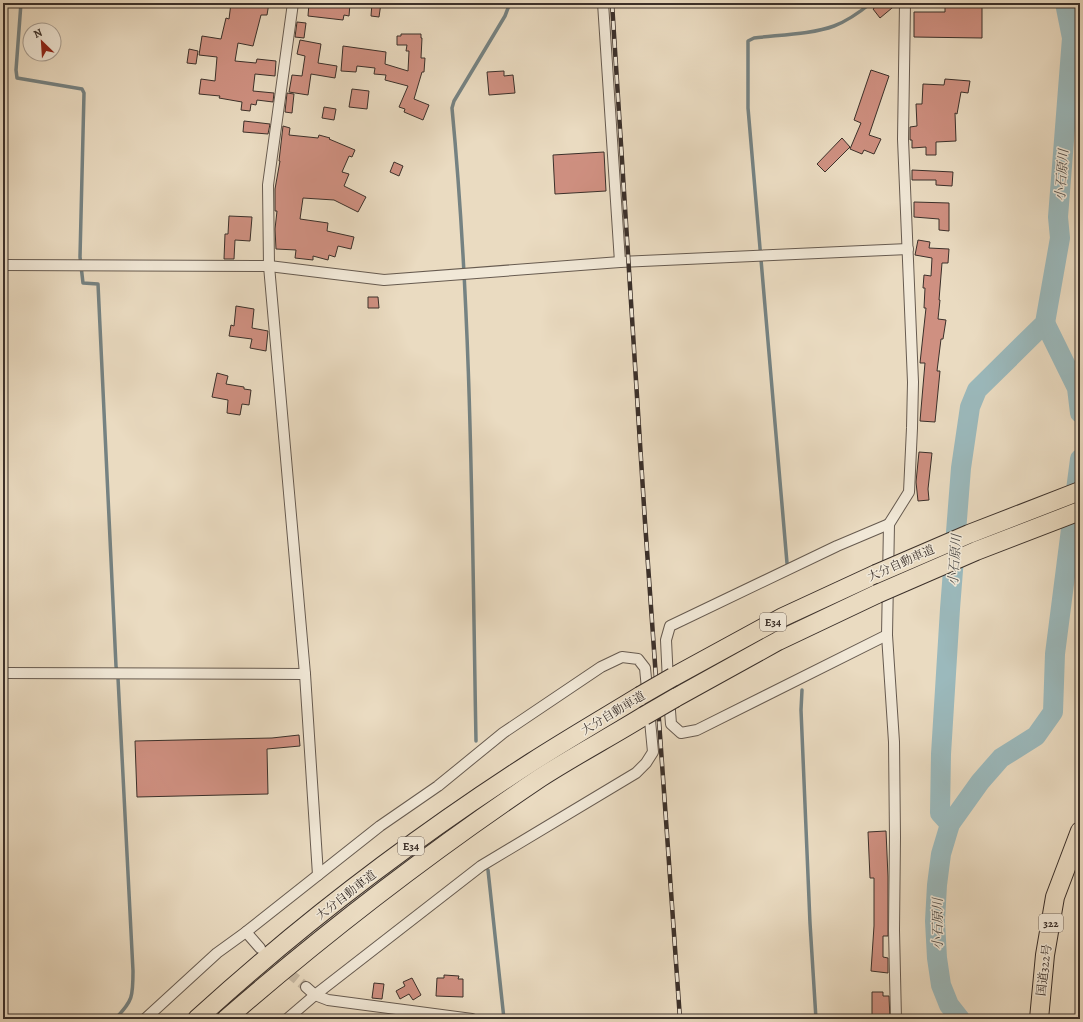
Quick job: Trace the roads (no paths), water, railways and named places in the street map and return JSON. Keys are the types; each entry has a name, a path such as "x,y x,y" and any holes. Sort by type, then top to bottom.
{"highway":[{"name":"大分自動車道","path":"197,1019 303,928 370,876 448,819 532,762 640,696 783,617 876,574 969,534 1080,491"},
{"name":"大分自動車道","path":"226,1019 328,933 428,857 542,778 644,716 778,641 877,594 976,551 1080,511"},
{"name":"国道322号","path":"1039,1019 1045,955 1055,897 1080,831"}],"street":[{"path":"293,3 268,185 269,266 305,674 318,875"},
{"path":"603,3 620,262"},
{"path":"896,1019 894,930 894,742 887,634 889,524 909,492 913,382 903,139 905,3"},
{"path":"3,265 269,266 384,280 620,262 908,249"},
{"path":"887,634 697,730 681,733 671,724 666,640 670,626 837,546 889,524"},
{"path":"145,1019 217,953 246,932 380,826 438,786 503,733 601,667 622,657 638,659 645,668 653,752 646,763 636,773 481,866 315,995 287,1019"},
{"path":"3,674 305,674"},
{"path":"246,932 260,948"},
{"path":"306,987 315,995 328,1000 472,1019"}],"waterway":[{"path":"21,3 16,70 17,78 82,89 84,93 80,257 83,283 98,284 116,666 118,678 133,971 131,998 115,1019"},
{"path":"476,741 470,424 464,266 452,108 454,101 505,16 510,3"},
{"path":"787,563 748,108 748,41 754,38 806,33 826,29 849,19 871,3"},
{"name":"小石原川","path":"950,824 940,813 941,754 961,468 970,407 977,390 1045,323 1060,238 1058,217 1072,38 1065,3"},
{"name":"小石原川","path":"1045,323 1077,388 1080,413"},
{"name":"小石原川","path":"960,1019 949,1005 941,985 937,958 935,921 937,885 941,854 950,824 980,782 1001,758 1036,736 1053,712 1055,654 1080,459"},
{"path":"802,690 801,710 810,923 816,1019"},
{"path":"488,870 504,1019"}],"tunnel":[{"path":"266,954 306,987"}],"railway":[{"path":"612,3 645,522 680,1019"}]}
